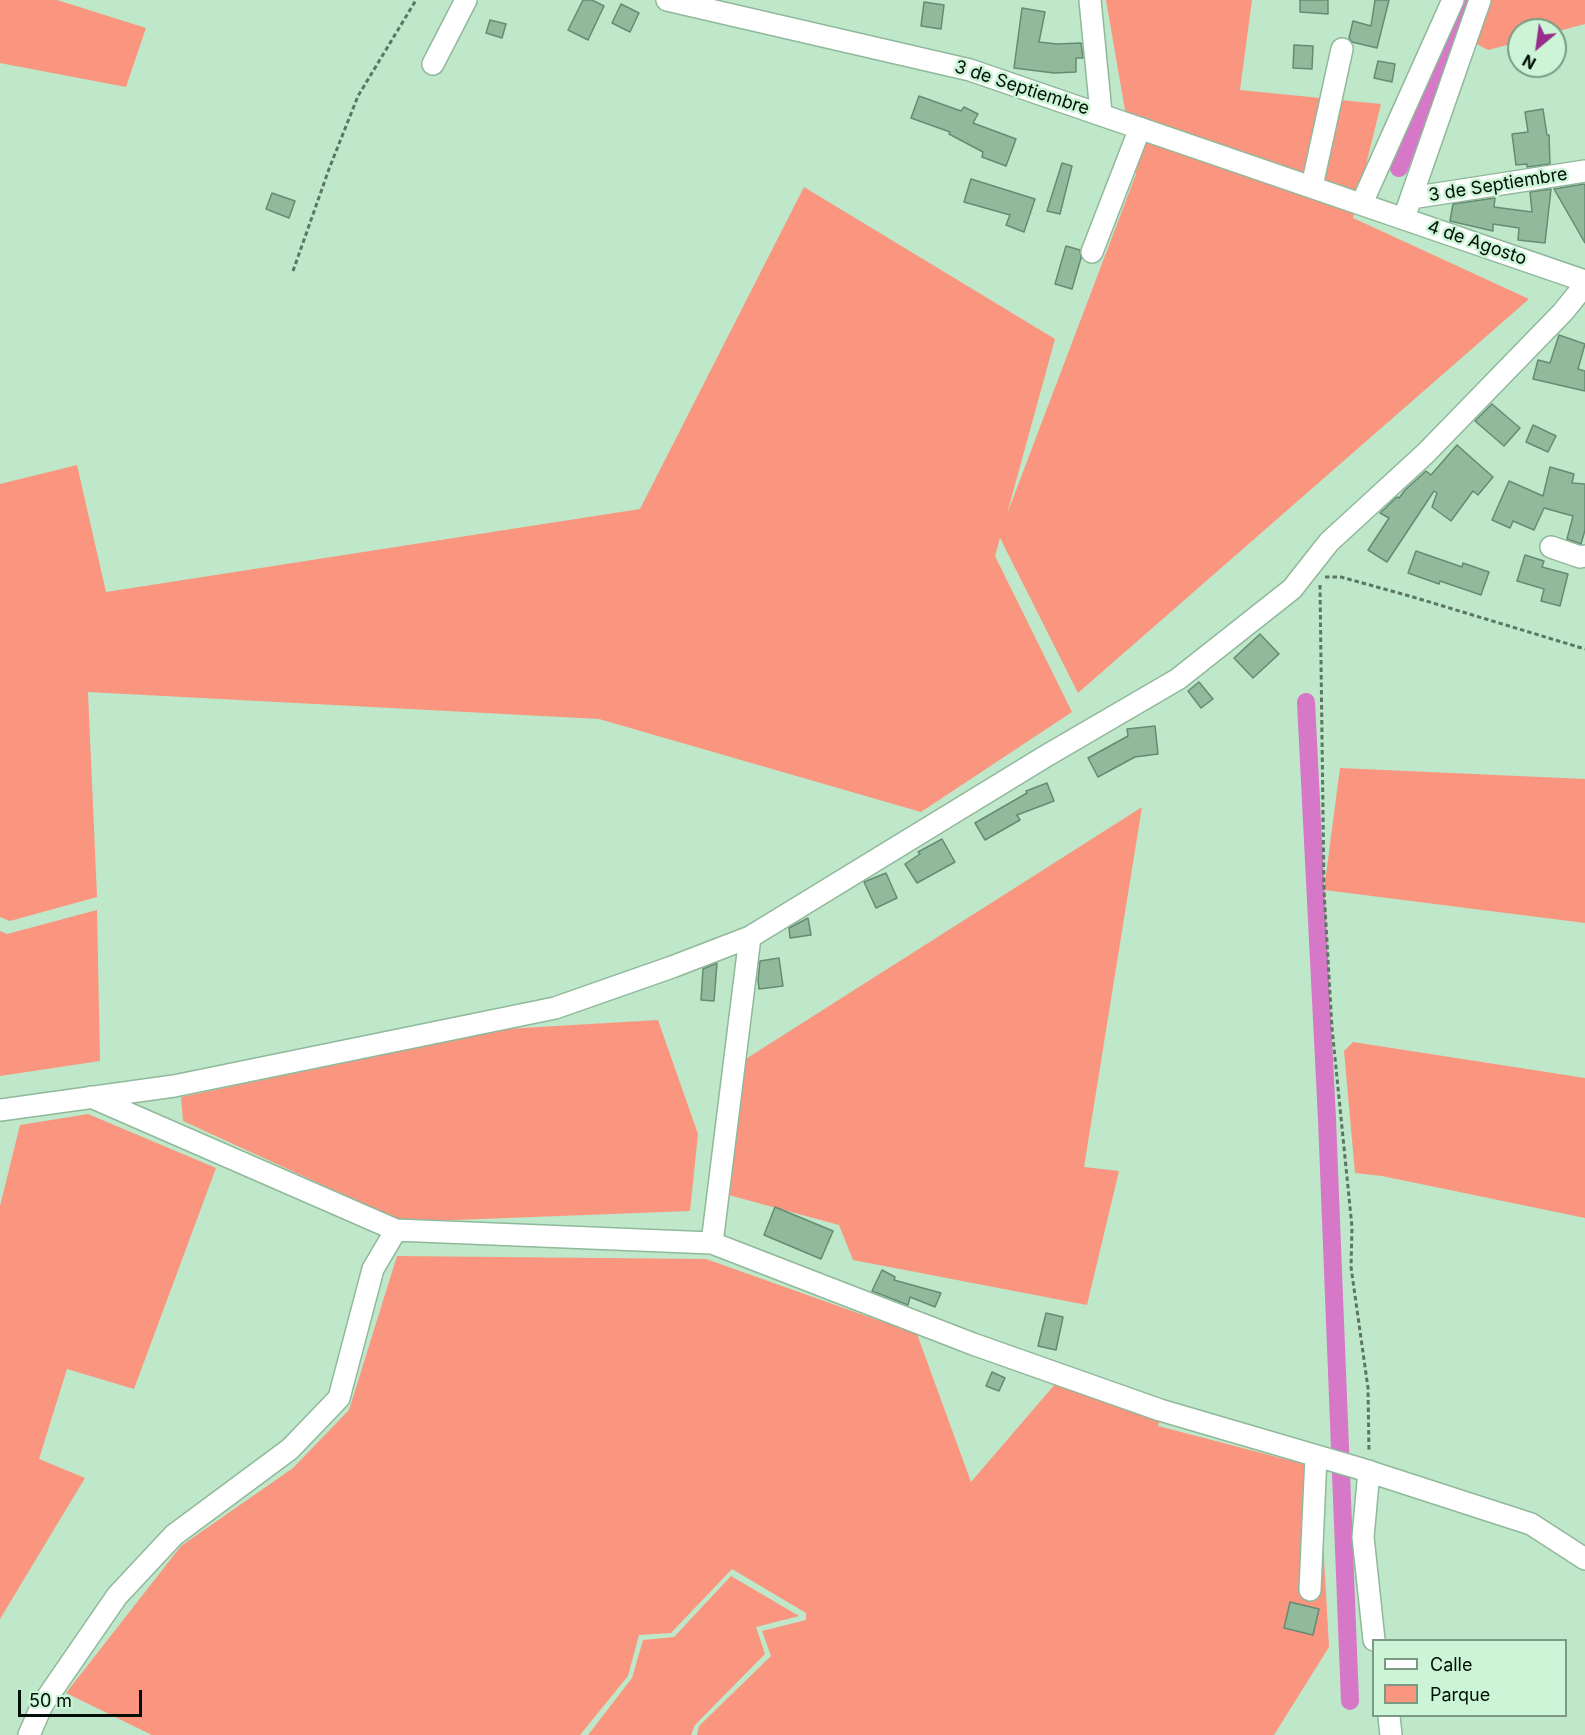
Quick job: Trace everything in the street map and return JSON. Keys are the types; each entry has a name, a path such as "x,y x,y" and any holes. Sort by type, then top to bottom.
{"street":[{"path":"433,64 466,0"},
{"name":"3 de Septiembre","path":"667,0 970,70 1366,204"},
{"path":"1090,0 1101,113"},
{"path":"1366,204 1453,0"},
{"path":"1404,218 1480,0"},
{"path":"1312,186 1342,49"},
{"path":"1092,252 1140,128"},
{"name":"3 de Septiembre","path":"1411,198 1585,171"},
{"name":"4 de Agosto","path":"1366,204 1585,283"},
{"path":"0,1110 174,1086 555,1008 750,937 1046,756 1178,679 1292,589 1329,542 1426,453 1563,312 1585,283"},
{"path":"1551,547 1580,557 1585,556"},
{"path":"712,1243 750,937"},
{"path":"91,1097 396,1230 712,1243 973,1344 1160,1410 1322,1457 1532,1524 1585,1559"},
{"path":"29,1735 42,1705 117,1596 174,1535 290,1449 339,1398 373,1269 396,1230"},
{"path":"1310,1590 1322,1457"},
{"path":"1363,1470 1363,1538 1374,1639"},
{"path":"1389,1717 1390,1735"}],"path":[{"path":"293,271 358,96 416,0"},
{"path":"1363,1470 1368,1388 1351,1267 1352,1227 1332,1028 1324,890 1320,577 1341,577 1585,649"}],"green space":[{"path":"0,0 57,0 146,28 126,87 0,63"},
{"path":"1106,0 1252,0 1240,90 1381,104 1353,218 1529,299 1078,693 1000,538 995,556 1072,712 921,812 599,719 88,692 97,897 10,921 0,917 0,484 77,465 106,592 640,509 804,187 1055,339 1007,514 1136,174"},
{"path":"1484,0 1585,0 1585,24 1567,29 1567,18 1507,18 1507,45 1488,50 1464,37"},
{"path":"1340,768 1585,779 1585,923 1324,890"},
{"path":"1142,807 1084,1167 1119,1171 1087,1305 853,1260 839,1225 721,1193 741,1062"},
{"path":"97,910 100,1061 0,1076 0,931 7,934"},
{"path":"658,1020 698,1134 690,1211 403,1222 183,1121 181,1097 505,1029"},
{"path":"1353,1042 1585,1078 1585,1218 1382,1176 1355,1173 1344,1051"},
{"path":"88,1114 216,1168 134,1389 67,1369 39,1459 85,1478 0,1619 0,1206 20,1125"},
{"path":"397,1256 706,1259 917,1334 971,1482 1056,1383 1160,1421 1158,1426 1319,1468 1329,1647 1274,1735 697,1735 699,1726 771,1656 762,1631 806,1620 806,1613 732,1569 671,1633 639,1635 628,1676 580,1735 152,1735 66,1693 181,1546 293,1468 349,1410"},
{"path":"731,1576 799,1616 756,1627 765,1654 695,1725 691,1735 588,1735 632,1678 643,1640 674,1637"}],"building":[{"path":"583,0 592,0 604,6 588,40 568,30"},
{"path":"1300,0 1328,0 1328,14 1300,12"},
{"path":"1375,0 1389,0 1377,48 1352,42 1349,38 1353,21 1371,26"},
{"path":"924,2 944,5 941,29 921,26"},
{"path":"621,4 639,13 630,32 612,23"},
{"path":"1022,8 1045,12 1039,42 1081,43 1083,58 1076,58 1076,72 1054,73 1014,68"},
{"path":"490,20 506,24 502,38 486,33"},
{"path":"1294,45 1313,46 1312,69 1293,68"},
{"path":"1378,61 1395,64 1392,82 1374,78"},
{"path":"919,96 961,111 964,107 978,114 973,123 1016,139 1006,166 982,157 983,152 949,134 950,132 911,118"},
{"path":"1543,109 1547,135 1549,135 1550,164 1527,167 1527,164 1516,165 1512,134 1528,132 1525,112"},
{"path":"1062,163 1072,166 1060,214 1047,211"},
{"path":"971,179 1035,199 1024,232 1006,225 1010,215 964,202"},
{"path":"1584,184 1585,186 1585,243 1554,189"},
{"path":"1551,189 1545,243 1518,240 1519,228 1493,224 1493,231 1450,221 1453,204 1495,198 1494,207 1532,212 1530,192"},
{"path":"272,193 295,201 289,218 266,209"},
{"path":"1066,246 1080,250 1081,258 1072,289 1055,284"},
{"path":"1559,335 1585,344 1578,369 1585,371 1585,391 1533,379 1538,360 1550,363"},
{"path":"1492,404 1520,428 1504,446 1475,421"},
{"path":"1533,425 1556,436 1548,452 1526,442"},
{"path":"1457,445 1493,477 1478,495 1473,491 1451,521 1432,507 1437,493 1434,491 1387,562 1368,550 1389,518 1380,513 1426,471 1431,475"},
{"path":"1550,467 1574,474 1572,483 1585,484 1585,530 1581,544 1567,539 1573,516 1544,508 1534,530 1513,521 1510,528 1492,520 1509,481 1543,496"},
{"path":"1416,551 1462,567 1463,563 1489,572 1481,595 1408,573"},
{"path":"1525,555 1544,561 1542,567 1568,574 1560,606 1541,601 1544,589 1517,581"},
{"path":"1260,634 1279,654 1253,678 1234,658"},
{"path":"1199,682 1213,699 1201,708 1188,691"},
{"path":"1155,726 1158,754 1135,757 1098,777 1088,758 1128,736 1127,729"},
{"path":"1047,783 1054,801 1017,815 1020,820 985,840 975,823 1027,793 1026,791"},
{"path":"942,839 955,862 917,883 905,864 920,854 918,852"},
{"path":"886,873 897,898 876,908 864,882"},
{"path":"808,918 811,935 790,938 789,928"},
{"path":"779,958 783,986 759,989 760,961"},
{"path":"717,963 714,1001 701,1000 703,969"},
{"path":"775,1207 833,1231 821,1259 764,1235"},
{"path":"882,1270 895,1277 894,1280 941,1293 935,1307 910,1297 908,1305 872,1291"},
{"path":"1046,1313 1063,1317 1056,1350 1038,1346"},
{"path":"992,1372 1005,1378 999,1391 986,1386"},
{"path":"1290,1602 1319,1609 1313,1635 1284,1628"}],"waterway":[{"path":"1399,168 1463,0"},
{"path":"1306,702 1327,1119 1350,1701"}]}
